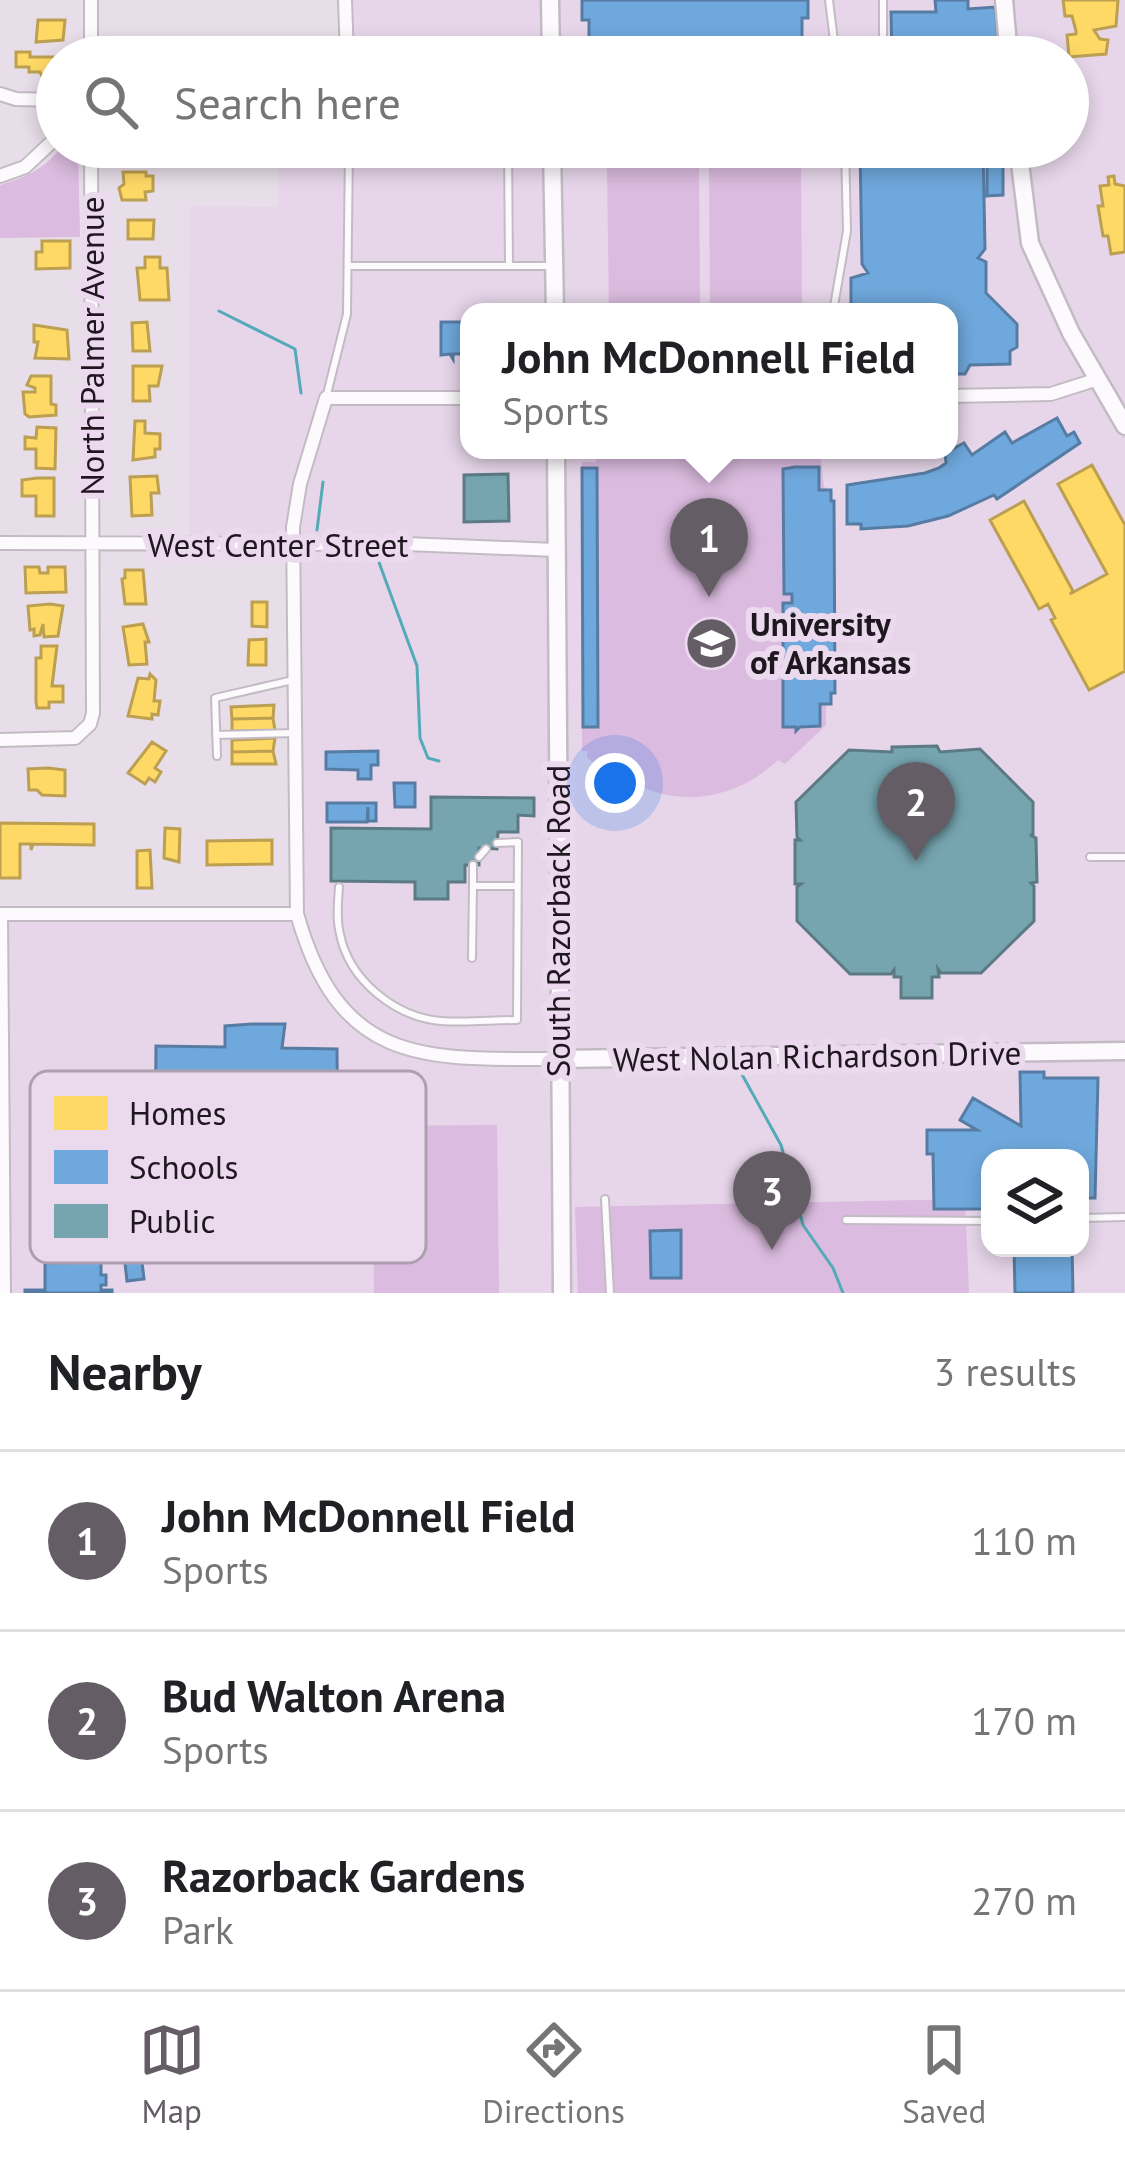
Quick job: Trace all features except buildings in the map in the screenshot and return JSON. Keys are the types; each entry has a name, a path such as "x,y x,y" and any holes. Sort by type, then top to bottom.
{"main road":[{"path":"550,0 551,36"},
{"path":"1004,0 1008,36"},
{"path":"553,168 555,303"},
{"path":"1021,168 1030,243 1046,284 1125,426"},
{"name":"South Razorback Road","path":"556,459 562,1293"},
{"name":"West Nolan Richardson Drive","path":"559,1059 1125,1052"}],"street":[{"path":"91,0 91,36"},
{"path":"345,0 346,36"},
{"path":"0,94 36,99"},
{"path":"0,176 26,167 36,157"},
{"name":"North Palmer Avenue","path":"0,740 65,741 84,732 93,713 91,168"},
{"path":"958,395 1051,394 1097,380"},
{"path":"326,398 460,398"},
{"name":"West Nolan Richardson Drive","path":"326,398 300,484 295,543 297,914 311,960 334,1000 383,1040 450,1059 559,1059"},
{"name":"West Center Street","path":"0,543 295,543 556,550"},
{"path":"4,1293 0,914 297,914"}],"lane":[{"path":"829,0 833,36"},
{"path":"883,0 883,36"},
{"path":"326,398 344,336 349,168"},
{"path":"508,168 509,266"},
{"path":"835,303 847,231 846,168"},
{"path":"349,266 555,266"},
{"path":"217,756 215,698 296,679"},
{"path":"216,735 297,733"},
{"path":"339,887 340,940 358,976 382,998 406,1012 438,1021 517,1020 518,842 497,843"},
{"path":"479,857 486,849"},
{"path":"1090,857 1125,857"},
{"path":"472,958 473,866"},
{"path":"472,886 517,886"},
{"path":"605,1199 610,1293"},
{"path":"1089,1218 1125,1217"},
{"path":"846,1220 981,1221"}],"shaded area":[{"name":"University of Arkansas","path":"345,0 1125,0 1125,1293 4,1293 1,914 296,914 295,544 189,545 190,206 278,207 278,168 1089,168 1089,36 346,36"},
{"path":"78,168 80,237 0,238 0,185 34,171"},
{"path":"607,168 699,168 700,303 609,303"},
{"path":"709,168 801,168 802,303 710,303"},
{"path":"821,459 824,487 831,490 834,501 835,693 826,705 826,725 785,764 778,760 736,787 691,797 645,788 604,760 596,765 582,751 582,462"},
{"path":"497,1125 499,1293 374,1293 374,1263 426,1263 426,1126"},
{"path":"965,1199 969,1293 578,1293 575,1207"}],"waterway":[{"path":"219,311 295,349 301,393"},
{"path":"317,530 323,482"},
{"path":"377,557 417,666 420,738 428,758 439,761"},
{"path":"739,1069 781,1145 803,1225 833,1268 843,1293"}],"place":[{"name":"John McDonnell Field","path":"709,597"},
{"name":"University of Arkansas","path":"711,643"},
{"name":"Bud Walton Arena","path":"916,861"},
{"name":"Razorback Gardens","path":"772,1250"}]}
